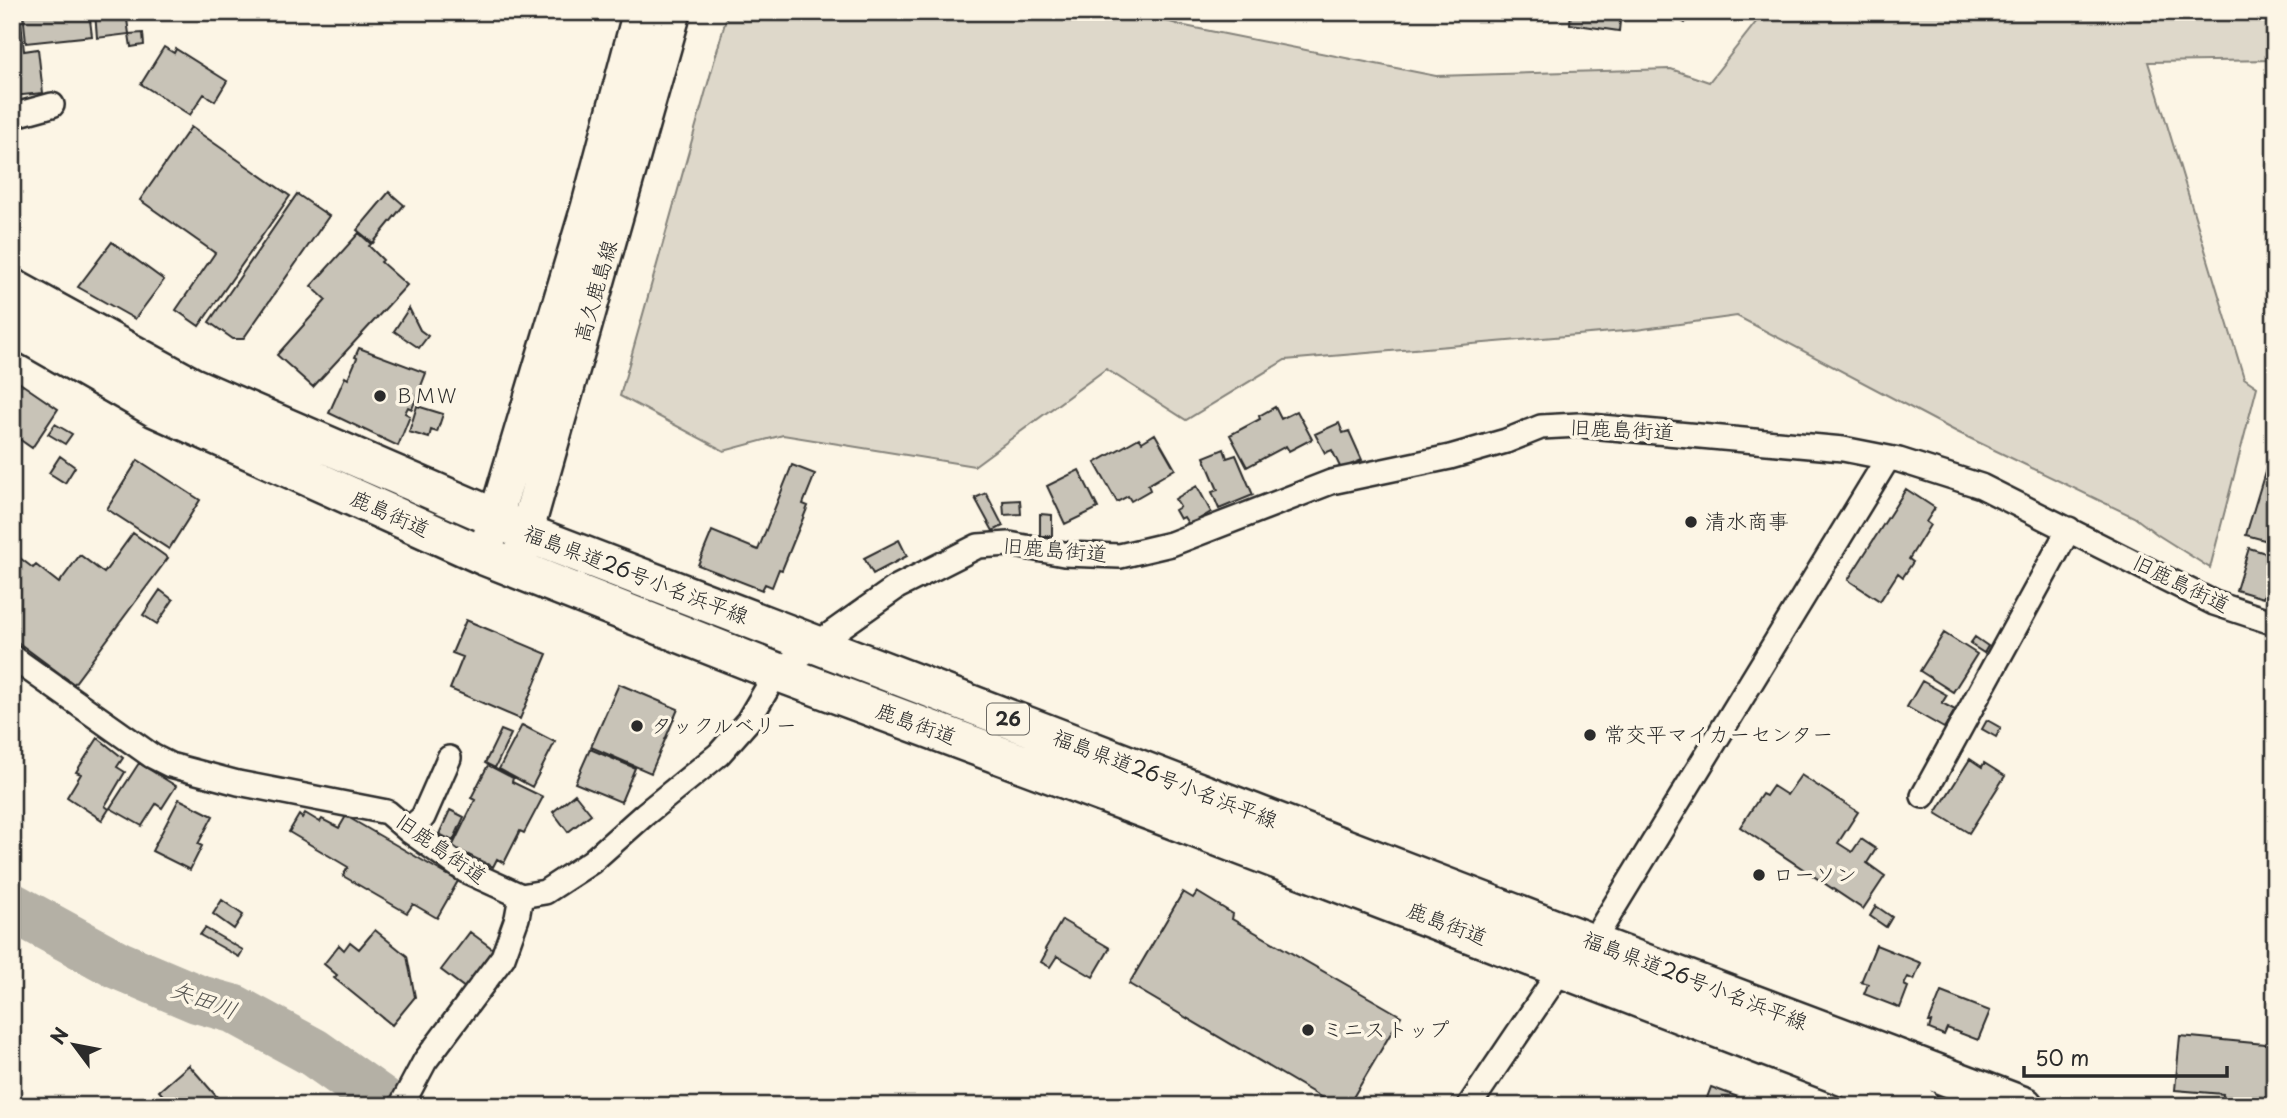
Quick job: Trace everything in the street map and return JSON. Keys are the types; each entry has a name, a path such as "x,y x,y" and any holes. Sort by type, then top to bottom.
{"main road":[{"name":"高久鹿島線","path":"518,569 511,525 588,208 640,12"},
{"name":"高久鹿島線","path":"484,556 511,525 674,12"},
{"name":"福島県道26号小名浜平線","path":"12,288 191,386 511,525 815,645 2024,1106"},
{"name":"鹿島街道","path":"12,326 155,408 484,556 777,672 1920,1106"}],"street":[{"path":"12,116 52,105"},
{"name":"旧鹿島街道","path":"12,657 141,749 170,765 239,783 387,812 466,872 521,896 545,892 591,862 719,754 748,721 777,672 897,587 978,546 1009,544 1064,554 1120,556 1171,544 1331,482 1450,457 1506,441 1541,427 1579,425 1692,434 1756,443 1843,449 1888,458 1982,486 2214,603 2275,623"},
{"path":"1592,943 1888,458"},
{"path":"1923,796 2069,529"},
{"path":"408,830 423,817 449,758"},
{"path":"401,1106 425,1061 503,957 517,918 521,896"},
{"path":"1469,1106 1562,968"}],"shaded area":[{"path":"728,12 1137,12 1180,25 1436,76 1671,69 1709,82 1764,12 2275,12 2275,60 2148,62 2244,378 2257,387 2210,568 2134,517 1957,432 1737,316 1636,330 1285,360 1186,420 1106,369 974,466 783,435 724,451 620,396"}],"building":[{"path":"12,12 20,12 24,51 38,49 43,93 12,96"},
{"path":"23,12 89,12 92,36 26,43"},
{"path":"95,12 126,12 129,34 97,38"},
{"path":"1571,12 1621,12 1619,31 1570,24"},
{"path":"1667,12 1692,12 1685,23"},
{"path":"143,33 144,45 131,47 129,34"},
{"path":"164,47 174,53 176,49 227,81 215,101 204,94 190,115 141,84"},
{"path":"191,127 290,196 199,326 176,310 215,253 140,200"},
{"path":"389,192 404,205 373,243 357,230"},
{"path":"297,194 329,216 243,339 233,339 209,322"},
{"path":"359,233 371,244 369,246 383,260 381,262 407,285 313,387 277,355 326,300 311,286"},
{"path":"112,242 164,280 135,319 78,287"},
{"path":"409,308 420,330 428,336 419,348 394,331"},
{"path":"359,348 426,373 412,409 408,407 405,413 410,416 398,446 329,413 345,377 348,379"},
{"path":"17,381 58,409 32,448 12,434 12,388"},
{"path":"417,406 443,414 437,432 431,430 429,438 409,432"},
{"path":"1275,407 1281,419 1297,411 1312,439 1289,451 1286,446 1247,467 1230,435 1260,419 1259,416"},
{"path":"1339,423 1343,433 1349,431 1362,460 1341,469 1332,450 1325,453 1315,434"},
{"path":"55,424 72,434 65,444 48,434"},
{"path":"1155,434 1175,469 1148,485 1150,490 1131,501 1128,496 1117,502 1095,463 1139,438 1142,442"},
{"path":"1224,449 1227,458 1236,455 1253,495 1219,509 1212,492 1218,490 1204,457"},
{"path":"60,456 75,467 65,483 49,473"},
{"path":"2269,459 2275,461 2275,543 2246,535"},
{"path":"138,460 200,500 169,549 107,509"},
{"path":"792,465 815,474 803,504 808,506 782,570 779,569 772,587 765,584 762,590 698,565 712,531 758,550"},
{"path":"1079,470 1098,508 1065,524 1047,486"},
{"path":"1197,486 1211,512 1189,525 1184,517 1180,519 1175,510 1180,507 1175,499"},
{"path":"1906,489 1935,508 1926,522 1930,525 1909,559 1913,562 1903,577 1898,573 1880,601 1848,580"},
{"path":"986,493 1003,526 993,531 975,498"},
{"path":"1020,500 1021,514 1004,515 1003,501"},
{"path":"1040,514 1052,515 1052,536 1040,536"},
{"path":"133,533 168,558 74,684 12,638 12,552 33,568 36,565 59,583 80,555 104,573"},
{"path":"899,540 907,556 873,574 864,558"},
{"path":"2249,548 2272,555 2268,569 2272,570 2263,598 2236,590"},
{"path":"160,590 173,600 157,624 143,615"},
{"path":"466,620 547,654 520,719 450,689 463,657 452,653"},
{"path":"1944,633 1977,654 1953,692 1920,671"},
{"path":"1975,637 1988,646 1984,653 1970,644"},
{"path":"1922,681 1947,695 1942,703 1955,710 1944,728 1907,707"},
{"path":"619,684 678,709 651,773 591,747"},
{"path":"1987,720 2001,728 1996,737 1982,729"},
{"path":"522,725 555,742 532,787 499,769"},
{"path":"501,730 511,734 495,768 485,763"},
{"path":"98,738 123,758 117,767 125,772 105,806 109,809 102,820 67,797 81,774 76,772"},
{"path":"590,749 635,768 621,802 575,783"},
{"path":"1970,759 1982,767 1984,763 2005,776 1969,833 1936,813"},
{"path":"139,763 176,786 162,808 156,804 142,826 110,808"},
{"path":"488,765 513,778 512,782 543,797 524,833 520,831 504,863 497,859 493,867 452,847 475,800 471,798"},
{"path":"1801,775 1858,812 1838,843 1852,852 1861,839 1876,849 1867,863 1885,876 1863,909 1740,827 1762,794 1766,796 1773,786 1787,795"},
{"path":"575,794 591,814 568,832 553,812"},
{"path":"179,799 213,816 198,844 202,846 190,870 152,851"},
{"path":"450,810 464,817 453,841 439,834"},
{"path":"305,813 320,822 322,819 339,828 346,816 458,881 437,918 413,904 407,913 343,876 348,867 289,832 299,815 302,818"},
{"path":"1183,892 1193,898 1197,892 1233,914 1232,919 1401,1016 1348,1106 1336,1106 1129,984"},
{"path":"222,900 243,915 234,929 213,914"},
{"path":"1876,906 1892,917 1886,927 1870,916"},
{"path":"1062,920 1110,948 1093,977 1057,956 1050,967 1041,962 1047,951 1045,949"},
{"path":"205,928 243,950 239,957 200,935"},
{"path":"375,930 407,956 415,997 392,1025 334,978 337,975 324,964 339,945 344,950 350,942 359,949"},
{"path":"470,932 493,949 465,988 441,970"},
{"path":"1876,945 1921,963 1914,980 1908,977 1904,985 1908,987 1900,1008 1864,994 1868,984 1861,982"},
{"path":"1941,992 1990,1011 1978,1040 1947,1028 1944,1035 1929,1029 1929,1022"},
{"path":"2180,1036 2275,1045 2275,1106 2222,1106 2223,1094 2175,1090"},
{"path":"189,1065 217,1097 207,1106 172,1106 159,1091"},
{"path":"1711,1087 1762,1106 1704,1106"}],"waterway":[{"name":"矢田川","path":"12,907 118,965 198,999 234,1009 313,1052 389,1106"}],"place":[{"name":"ＢＭＷ","path":"380,396"},
{"name":"清水商事","path":"1691,522"},
{"name":"タックルベリー","path":"637,726"},
{"name":"常交平マイカーセンター","path":"1590,735"},
{"name":"ローソン","path":"1759,875"},
{"name":"ミニストップ","path":"1308,1030"}]}
